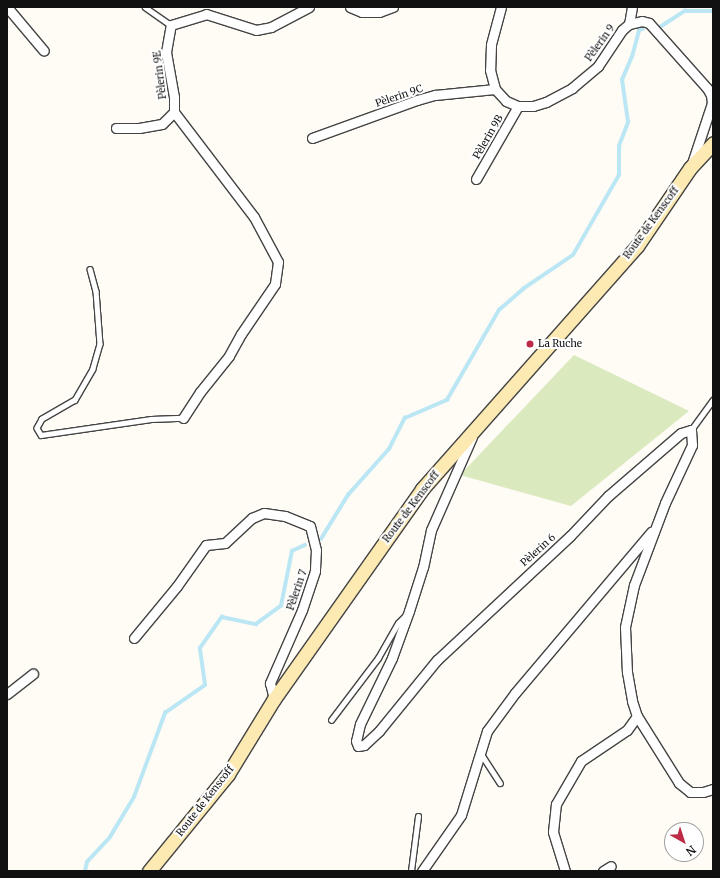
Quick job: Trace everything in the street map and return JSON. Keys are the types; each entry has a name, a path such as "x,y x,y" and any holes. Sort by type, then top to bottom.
{"main road":[{"name":"Route de Kenscoff","path":"149,871 158,866 228,774 274,699 422,489 637,246 690,168 713,142"}],"street":[{"path":"7,7 44,51"},
{"path":"171,25 206,14 256,30 271,27 309,7"},
{"path":"350,7 362,12 379,12 393,7"},
{"path":"501,7 491,45 490,70 495,89 506,101 518,106"},
{"path":"629,24 632,7"},
{"name":"Pèlerin 9","path":"518,106 533,106 546,102 572,88 598,66 622,30 629,24 642,21 649,23 707,88 711,95 712,103 690,168"},
{"name":"Pèlerin 9E","path":"116,128 139,128 162,124 174,112 174,97 166,52 171,25"},
{"name":"Pèlerin 9C","path":"312,138 417,100 435,96 495,89"},
{"name":"Pèlerin 9B","path":"476,179 518,106"},
{"path":"174,112 254,217 278,262 275,284 241,334 229,356 200,392 183,418"},
{"name":"Pèlerin 6","path":"477,427 431,530 423,567 392,658 360,724 356,741 358,746 364,745 374,736 437,660 570,536 608,496 681,433 691,430"},
{"path":"691,430 692,444 665,503 634,585 625,626 627,672 632,701 637,716 679,784 690,792 704,792 713,789"},
{"name":"Pèlerin 7","path":"134,638 177,586 206,545 225,543 252,518 264,513 285,516 310,526 316,550 315,571 302,610 270,683 274,699"},
{"path":"422,871 461,815 487,731 515,693 656,527"},
{"path":"7,694 33,674"},
{"path":"565,871 553,832 556,804 581,761 627,730 637,716"}],"lane":[{"path":"145,7 171,25"},
{"path":"90,269 96,291 100,344 93,369 75,400 42,418 37,428 41,435 151,420 183,418"},
{"path":"691,430 713,400"},
{"path":"330,720 378,658 398,623 409,611"},
{"path":"480,751 500,783"},
{"path":"411,871 418,816"}],"green space":[{"path":"574,355 689,411 571,506 460,475"}],"waterway":[{"path":"660,27 685,11 713,11"},
{"path":"321,539 348,495 389,449 405,418 447,400 499,310 523,289 573,255 619,175 619,146 628,122 622,80 632,57 639,30 643,29"},
{"path":"85,871 87,862 110,837 134,797 165,713 205,685 200,648 222,617 256,624 281,606 292,551 305,545"}],"place":[{"name":"La Ruche","path":"530,344"}]}
